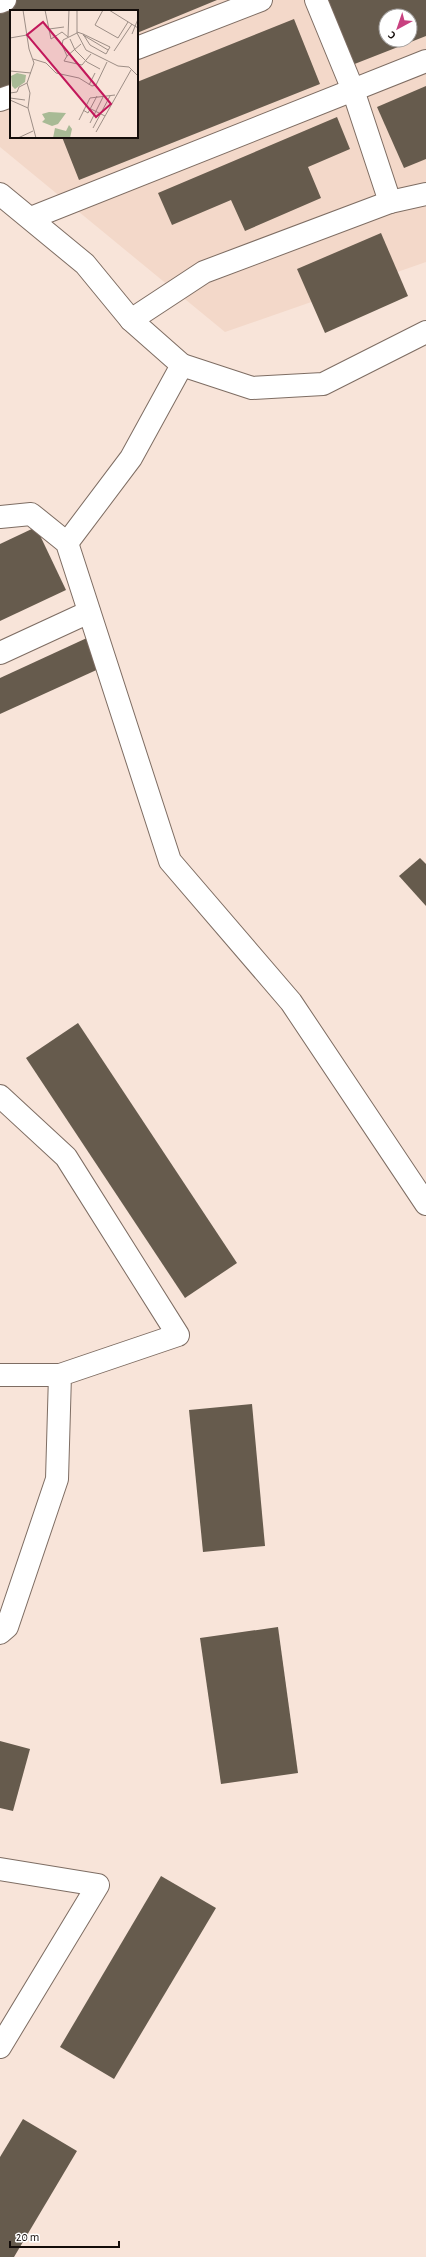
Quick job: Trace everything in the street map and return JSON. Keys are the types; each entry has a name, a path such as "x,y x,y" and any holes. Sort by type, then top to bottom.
{"lane":[{"path":"0,2 5,0"},
{"path":"138,48 261,0"},
{"path":"316,0 353,90 390,202"},
{"path":"31,218 426,61"},
{"path":"0,100 10,96"},
{"path":"0,194 85,264 131,320 182,365 252,388 323,384 426,332"},
{"path":"131,320 204,272 390,202 426,194"},
{"path":"67,543 131,458 182,365"},
{"path":"0,517 31,514 67,543 170,861 291,1002 426,1204"},
{"path":"0,652 90,612"},
{"path":"0,1096 66,1157 178,1335 60,1375 0,1375"},
{"path":"0,1633 7,1627 57,1479 60,1375"},
{"path":"0,1869 98,1885 0,2046"}],"shaded area":[{"path":"0,0 426,0 426,262 225,332 0,147"}],"building":[{"path":"8,0 217,0 138,33 138,10 10,10 10,85 0,89 0,3"},
{"path":"426,0 426,36 418,39 418,8 378,8 378,48 395,48 352,65 326,1"},
{"path":"294,19 320,84 79,180 62,138 138,138 138,82"},
{"path":"426,86 426,159 404,168 377,107"},
{"path":"337,117 350,149 308,167 321,198 245,231 231,200 172,225 158,193"},
{"path":"381,233 408,296 325,333 297,269"},
{"path":"36,527 66,590 0,621 0,544"},
{"path":"89,637 103,667 0,714 0,678"},
{"path":"420,858 426,864 426,906 399,876"},
{"path":"78,1023 237,1263 185,1298 26,1058"},
{"path":"252,1404 265,1546 203,1552 189,1410"},
{"path":"278,1627 298,1773 221,1784 200,1638"},
{"path":"0,1741 30,1749 13,1811 0,1808"},
{"path":"161,1876 216,1908 114,2079 60,2047"},
{"path":"23,2119 77,2151 14,2257 0,2257 0,2157"}]}
